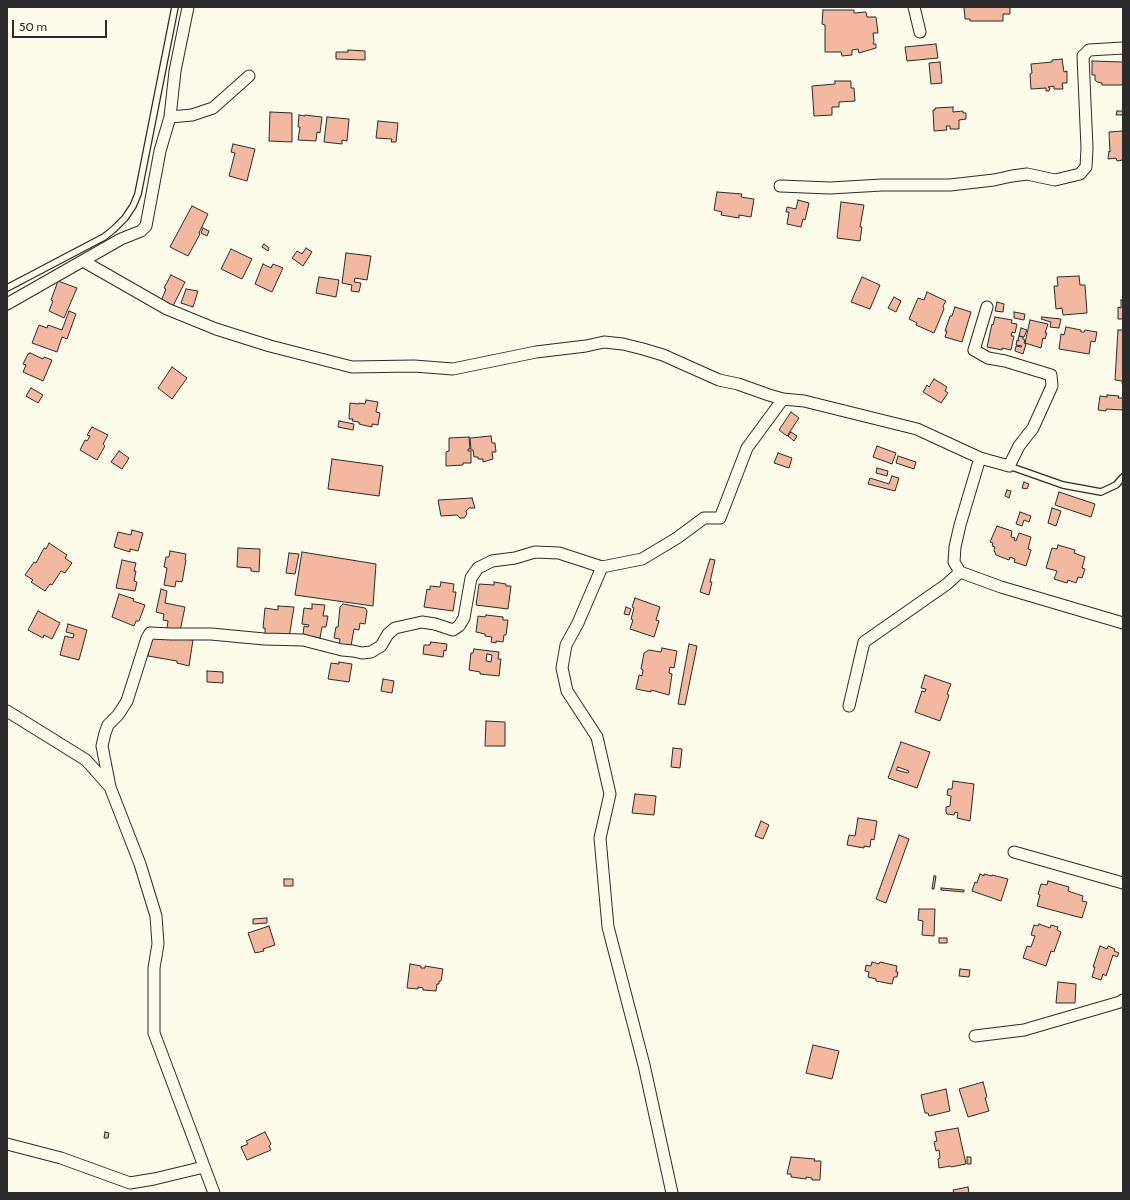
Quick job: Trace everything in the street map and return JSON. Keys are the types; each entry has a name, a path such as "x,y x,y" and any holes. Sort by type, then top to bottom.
{"street":[{"path":"7,304 121,239 141,231 146,226 160,151 170,116 176,71 188,7"},
{"path":"914,7 920,32"},
{"path":"780,186 830,188 882,185 950,185 994,180 1027,174 1056,180 1080,174 1086,168 1087,148 1083,56 1089,50 1123,48"},
{"path":"170,116 192,114 213,108 249,76"},
{"path":"83,261 167,310 216,329 270,346 352,367 414,366 452,369 536,352 604,342 623,344 656,353 719,380 738,384 769,395 783,399 804,401 917,429 980,458 1010,466 1019,446 1033,428 1052,386 1051,375 1005,361 988,358 974,350 987,307"},
{"path":"214,1193 154,1033 154,968 158,944 156,916 140,864 110,787 102,746 108,725 118,715 127,701 147,638 150,633 211,634 264,639 303,640 342,650 362,653 371,652 381,646 388,634 395,628 422,622 435,624 453,630 459,626 464,618 471,578 478,568 492,561 515,558 535,552 559,553 602,567 642,559 677,538 704,518 720,518 747,448 783,399"},
{"path":"980,458 955,547 954,562 960,572 1001,587 1123,623"},
{"path":"602,567 578,623 566,645 562,668 567,691 597,737 610,794 600,838 608,927 644,1065 672,1193"},
{"path":"849,706 864,642 947,584 960,572"},
{"path":"7,711 86,760 110,787"},
{"path":"1014,852 1123,883"},
{"path":"975,1036 1024,1030 1123,1000"},
{"path":"7,1144 61,1158 130,1183 204,1167"}],"lane":[{"path":"7,288 104,237 114,230 133,206 138,194 174,7"},
{"path":"1010,466 1063,485 1101,492 1116,485 1123,478"}],"building":[{"path":"964,7 1010,7 1010,14 1003,14 1003,21 970,21 970,19 965,19"},
{"path":"823,10 854,10 854,13 866,12 867,17 876,17 878,33 873,33 873,44 876,44 876,48 859,53 858,49 852,50 852,55 842,56 841,52 825,52 825,25 822,24"},
{"path":"936,44 938,58 907,61 905,47"},
{"path":"348,50 365,51 365,60 336,59 336,52 348,52"},
{"path":"1062,59 1064,72 1067,71 1067,83 1062,83 1063,89 1054,89 1054,86 1048,87 1050,88 1049,91 1046,91 1046,88 1031,89 1031,64 1052,62 1052,60"},
{"path":"1092,61 1123,62 1123,85 1102,85 1102,83 1097,82 1095,80 1095,75 1092,75"},
{"path":"940,62 942,83 931,84 929,63"},
{"path":"835,81 851,81 851,88 854,88 855,101 839,102 839,107 832,107 832,115 814,116 812,86 835,84"},
{"path":"953,107 953,112 963,111 963,113 966,113 966,119 959,120 959,129 950,129 950,126 946,126 947,130 934,131 933,110 935,110 935,108"},
{"path":"1117,111 1123,111 1123,115 1116,115"},
{"path":"270,112 292,113 292,142 269,141"},
{"path":"299,115 322,117 320,133 317,132 316,141 298,140 300,127 298,127"},
{"path":"327,117 349,119 347,141 342,140 342,144 324,142"},
{"path":"378,121 398,123 396,142 391,142 392,139 376,138"},
{"path":"1123,131 1123,160 1117,161 1116,158 1108,159 1109,151 1110,152 1109,132"},
{"path":"233,144 255,149 247,181 229,176 235,153 231,152"},
{"path":"717,192 742,194 741,197 754,199 751,217 739,215 739,218 721,215 722,212 714,210"},
{"path":"798,200 809,203 805,220 803,219 801,227 787,224 789,212 786,212 787,207 796,209"},
{"path":"841,202 864,205 860,227 862,227 860,241 837,238"},
{"path":"192,206 208,214 199,233 200,234 188,256 170,247"},
{"path":"203,228 209,231 207,236 201,233"},
{"path":"264,244 269,248 268,251 262,247"},
{"path":"306,248 312,252 303,266 292,258 297,251 302,254"},
{"path":"231,249 252,259 242,279 221,269"},
{"path":"346,253 371,256 367,280 355,278 354,282 361,283 359,292 351,291 352,285 342,283"},
{"path":"263,264 271,268 273,264 283,268 272,292 255,284"},
{"path":"171,275 185,282 173,306 161,301 166,289 164,288"},
{"path":"1079,276 1080,285 1085,285 1087,313 1063,315 1062,308 1056,309 1054,286 1058,286 1057,277"},
{"path":"319,277 339,280 336,297 316,293"},
{"path":"862,277 880,285 870,309 851,302"},
{"path":"58,281 77,288 64,318 49,311 53,301 51,300"},
{"path":"186,289 198,291 193,307 181,303"},
{"path":"927,292 946,301 934,333 916,325 917,323 909,319 918,298 924,300"},
{"path":"894,297 901,301 896,312 888,308"},
{"path":"1121,300 1123,300 1123,319 1118,319 1118,307 1121,308"},
{"path":"997,302 1004,304 1003,312 995,311"},
{"path":"955,307 971,312 962,342 945,337 947,331 945,331 950,316 952,316"},
{"path":"69,311 76,314 67,339 62,337 57,352 32,343 39,325 47,328 48,325 62,330"},
{"path":"1014,312 1025,314 1024,320 1014,318"},
{"path":"995,317 1012,320 1011,323 1017,324 1015,333 1012,332 1011,336 1014,336 1011,350 987,347"},
{"path":"1042,317 1061,319 1059,328 1050,327 1051,322 1041,319"},
{"path":"1030,320 1048,324 1045,333 1047,333 1045,339 1043,338 1041,348 1025,343"},
{"path":"1066,327 1081,330 1081,332 1084,332 1085,330 1097,332 1095,342 1091,341 1089,354 1059,349 1061,334 1064,335"},
{"path":"1021,328 1027,330 1024,337 1019,336"},
{"path":"1118,330 1123,330 1123,390 1122,381 1115,380"},
{"path":"1019,336 1023,337 1025,340 1024,343 1026,344 1023,354 1015,351 1016,346 1022,346 1016,345 1017,340 1019,341"},
{"path":"30,353 43,359 44,357 52,360 43,381 23,372 26,365 23,364"},
{"path":"172,367 187,378 172,399 158,388"},
{"path":"934,379 947,387 945,391 948,393 941,403 923,392 927,385 929,387"},
{"path":"31,388 43,395 38,403 26,396"},
{"path":"1107,395 1119,396 1118,398 1123,398 1123,410 1098,410 1100,396 1107,397"},
{"path":"366,400 378,402 376,412 380,413 378,425 372,424 372,427 359,424 359,422 352,421 353,419 349,419 350,403 365,404"},
{"path":"791,412 799,418 787,436 779,430"},
{"path":"339,421 354,424 353,430 338,427"},
{"path":"92,427 108,435 103,444 105,446 97,460 80,450 85,440 87,441 90,436 87,435"},
{"path":"791,432 797,436 794,441 788,436"},
{"path":"491,436 492,443 495,443 496,452 492,452 493,459 483,462 483,459 474,457 473,450 471,450 470,438"},
{"path":"469,437 470,449 468,449 468,451 471,451 471,463 446,466 446,452 449,451 449,438"},
{"path":"877,446 896,453 892,464 873,457"},
{"path":"119,451 129,458 122,469 111,462"},
{"path":"778,453 792,458 789,468 774,463"},
{"path":"898,456 916,462 914,469 896,463"},
{"path":"332,459 383,466 379,496 328,489"},
{"path":"877,468 888,471 887,476 876,473"},
{"path":"892,476 899,478 895,491 868,484 870,478 889,484"},
{"path":"1024,482 1029,484 1027,489 1022,488"},
{"path":"1007,490 1011,491 1009,498 1005,496"},
{"path":"1059,492 1095,504 1091,517 1055,505"},
{"path":"472,498 475,508 469,508 466,511 467,514 464,518 460,518 457,515 441,516 438,500"},
{"path":"1052,508 1061,511 1056,526 1048,523"},
{"path":"1020,512 1031,516 1029,522 1024,520 1022,526 1016,524"},
{"path":"997,526 1012,531 1011,537 1015,538 1014,540 1016,541 1019,533 1031,537 1028,549 1031,550 1026,566 1014,562 1015,559 1010,557 1009,560 996,555 994,550 995,547 992,546 993,543 990,542"},
{"path":"132,530 143,533 138,551 130,549 130,552 114,547 118,532 131,535"},
{"path":"49,543 67,555 65,558 72,563 65,573 61,571 52,585 50,584 45,591 31,582 33,580 25,575 34,562 36,563 44,548 46,549"},
{"path":"1058,545 1075,550 1074,553 1085,557 1082,568 1085,569 1082,578 1078,577 1076,583 1068,580 1067,583 1054,579 1057,571 1046,568 1052,548 1057,549"},
{"path":"238,548 260,549 259,572 251,571 251,568 237,567"},
{"path":"170,551 186,554 182,582 176,581 175,587 164,585 167,568 164,567 166,557 169,557"},
{"path":"302,552 376,564 373,606 295,595"},
{"path":"289,553 299,554 295,574 286,573"},
{"path":"710,559 715,560 710,582 712,582 709,595 700,592"},
{"path":"122,560 136,563 134,571 136,571 134,581 137,582 135,591 116,588"},
{"path":"441,582 454,584 453,592 456,592 453,611 424,607 427,589 430,590 430,586 440,587"},
{"path":"494,582 511,586 508,609 476,605 479,584 494,585"},
{"path":"161,589 167,591 165,603 185,607 180,631 167,628 168,621 163,620 164,614 156,612"},
{"path":"119,594 134,599 133,601 145,605 139,621 136,621 134,626 112,617"},
{"path":"635,598 660,607 656,620 659,621 654,637 630,629 633,620 631,619 634,608 632,607"},
{"path":"312,604 325,605 323,616 328,616 326,627 322,627 320,638 303,635 304,626 308,627 309,625 302,624 304,608 312,609"},
{"path":"343,604 365,608 367,611 365,624 360,623 359,630 354,629 351,646 339,645 340,639 334,638 336,627 338,627 340,607"},
{"path":"278,606 294,607 289,638 265,636 265,628 263,628 265,608 278,610"},
{"path":"626,607 631,609 629,615 624,614"},
{"path":"38,611 60,623 52,639 44,635 43,638 28,630"},
{"path":"486,615 503,617 503,620 508,620 506,635 504,635 503,642 491,642 492,637 476,632 478,616 485,617"},
{"path":"68,624 87,630 79,660 60,655 65,636 73,638 74,634 66,632"},
{"path":"151,635 193,640 189,666 177,663 177,661 148,656"},
{"path":"431,642 447,644 443,657 423,654 424,645 430,645"},
{"path":"689,644 697,646 685,705 678,704"},
{"path":"662,648 677,651 674,668 670,667 669,673 672,674 669,695 651,690 651,692 636,689 639,675 642,676 643,670 641,669 644,653 649,650 661,652"},
{"path":"474,649 499,652 498,659 501,659 499,676 480,674 480,672 469,670 471,653 473,653","holes":["487,654 492,655 491,662 486,661"]},
{"path":"339,662 352,664 349,682 328,679 331,663 339,664"},
{"path":"207,671 223,672 223,683 207,682"},
{"path":"925,675 951,684 947,694 949,695 940,721 915,712 922,691 925,692 926,689 921,688"},
{"path":"383,679 394,681 392,693 381,691"},
{"path":"486,721 505,722 505,746 485,746"},
{"path":"901,742 930,752 917,788 888,778","holes":["898,767 909,771 908,773 896,770"]},
{"path":"673,748 682,749 680,768 671,767"},
{"path":"953,781 974,784 970,821 957,818 958,813 955,812 954,815 947,814 946,812 946,807 950,806 951,796 947,795 948,789 952,789"},
{"path":"635,794 656,796 654,815 632,813"},
{"path":"858,818 877,821 874,840 871,839 870,847 864,846 864,848 847,845 849,835 855,836"},
{"path":"761,821 769,825 763,839 755,836"},
{"path":"899,835 909,839 886,903 876,899"},
{"path":"980,874 984,876 984,874 1008,879 1001,901 972,891"},
{"path":"934,876 936,876 934,889 932,889"},
{"path":"284,879 293,879 293,886 284,886"},
{"path":"1048,881 1069,887 1068,891 1083,896 1082,901 1087,902 1082,918 1037,906 1041,884 1047,885"},
{"path":"941,888 964,890 964,892 941,890"},
{"path":"919,909 935,909 934,936 922,935 923,921 918,920"},
{"path":"267,918 267,923 253,924 253,919"},
{"path":"1039,924 1050,928 1051,925 1058,927 1057,930 1061,932 1054,952 1051,951 1046,966 1023,958 1027,946 1031,947 1035,936 1031,935 1034,925 1038,926"},
{"path":"269,926 275,945 263,949 264,951 255,953 248,933"},
{"path":"939,938 947,938 947,943 939,943"},
{"path":"1100,946 1107,949 1108,946 1115,949 1114,951 1119,953 1117,957 1113,955 1106,976 1103,974 1101,980 1092,977 1095,967 1093,967"},
{"path":"872,962 879,964 880,962 897,966 897,977 894,977 892,984 876,981 876,979 868,977 869,972 865,971 866,965 871,966"},
{"path":"410,964 421,966 421,968 425,968 425,966 443,969 441,981 437,984 436,991 423,990 423,988 418,987 418,989 407,988"},
{"path":"960,969 970,970 969,977 959,976"},
{"path":"1058,982 1076,984 1075,1003 1056,1003"},
{"path":"813,1045 839,1051 832,1079 806,1073"},
{"path":"983,1082 987,1097 985,1098 989,1111 968,1117 959,1089"},
{"path":"946,1089 950,1111 929,1116 928,1113 925,1113 921,1095"},
{"path":"958,1128 966,1164 939,1168 939,1150 936,1151 934,1142 937,1141 935,1132"},
{"path":"105,1132 109,1133 108,1138 104,1138"},
{"path":"265,1132 271,1144 269,1146 271,1150 247,1160 241,1147 248,1144 246,1141"},
{"path":"791,1157 821,1161 820,1180 812,1180 812,1178 806,1177 806,1179 791,1177 791,1174 787,1174"},
{"path":"967,1157 971,1157 971,1164 967,1164"},
{"path":"968,1187 969,1193 954,1193 953,1190"}]}
